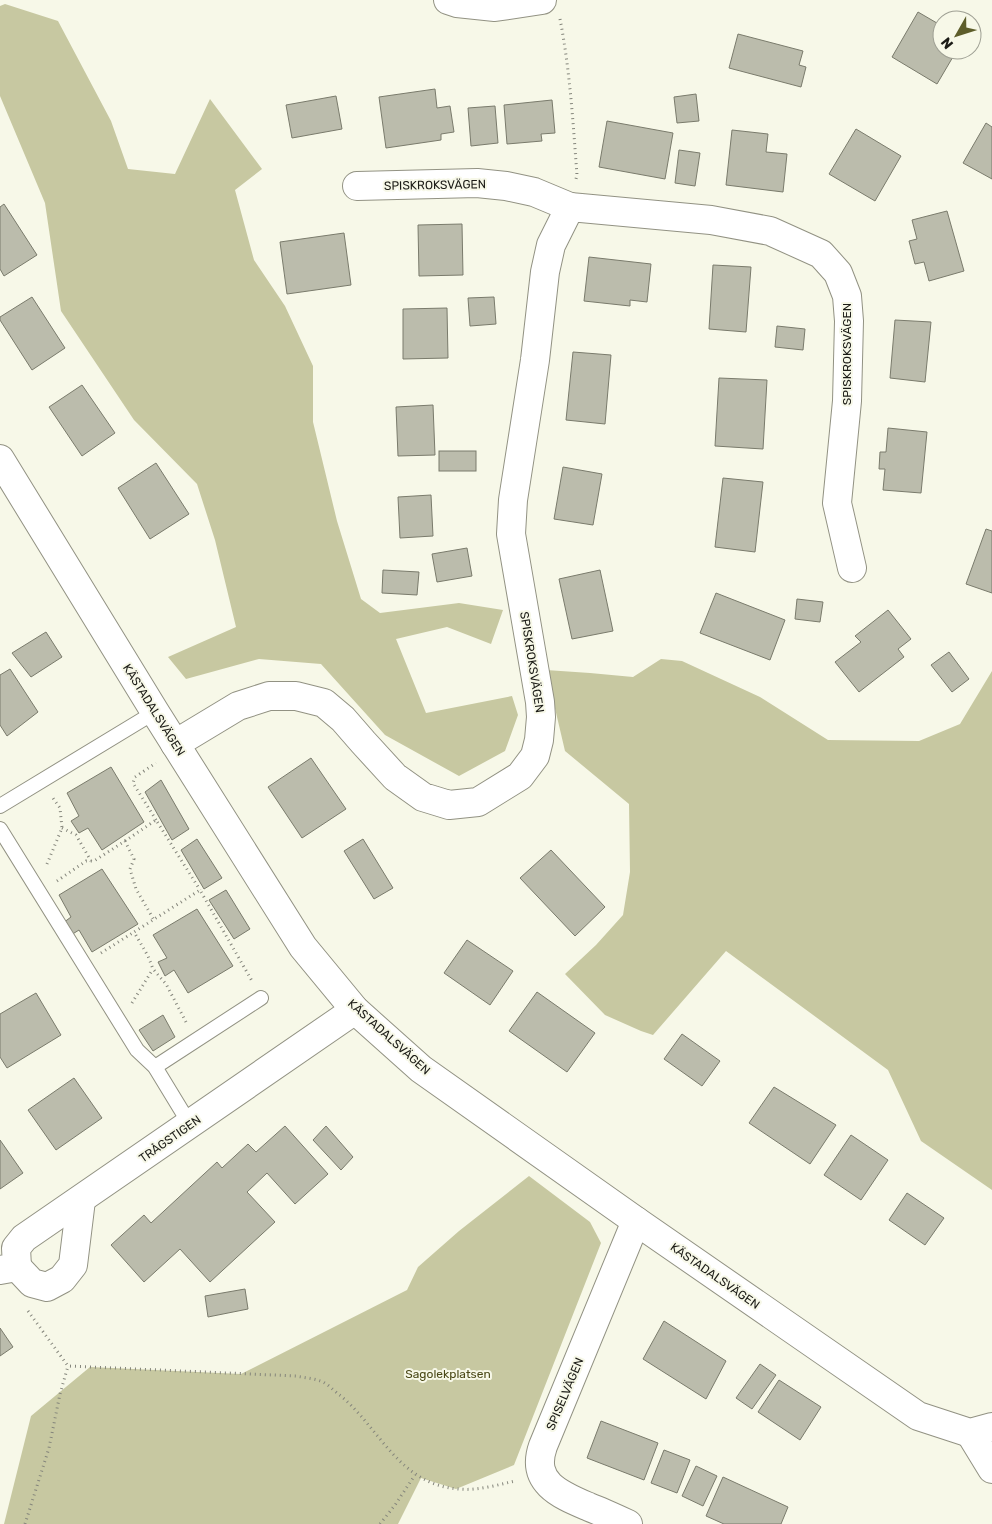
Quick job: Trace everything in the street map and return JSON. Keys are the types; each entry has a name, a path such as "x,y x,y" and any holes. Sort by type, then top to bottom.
{"street":[{"path":"448,0 495,7 551,9"},
{"name":"SPISKROKSVÄGEN","path":"357,186 477,183 496,185 534,192 570,206 711,220 770,230 821,254 838,273 847,296 849,321 847,401 837,503 852,568"},
{"name":"SPISKROKSVÄGEN","path":"176,744 238,706 269,696 296,696 324,703 343,718 395,778 423,797 449,805 478,802 520,776 535,756 539,740 540,702 511,526 513,500 535,360 545,272 551,245 570,206"},
{"name":"KÄSTADALSVÄGEN","path":"0,459 155,712 303,947 355,1010 421,1069 636,1221 918,1416 981,1430"},
{"name":"TRÅGSTIGEN","path":"8,1269 16,1248 24,1238 355,1010"},
{"path":"8,1269 32,1283 47,1287 62,1279 73,1265 81,1200"},
{"name":"SPISELVÄGEN","path":"542,1472 540,1460 543,1446 636,1221"},
{"path":"981,1430 992,1469"},
{"path":"542,1472 544,1478 558,1493 628,1524"}],"lane":[{"path":"0,806 155,712"},
{"path":"0,829 137,1050 155,1067 183,1113 192,1123"},
{"path":"155,1067 261,998"}],"path":[{"path":"551,9 565,43 572,105 577,175 570,206"},
{"path":"34,883 46,866 62,828 60,808 42,781"},
{"path":"34,883 56,882 86,861 94,861 156,820 200,890 261,998"},
{"path":"62,828 76,835 91,861"},
{"path":"125,841 134,858 130,869 136,889 154,920"},
{"path":"83,964 200,890"},
{"path":"134,932 148,956 152,969 166,984 196,1040"},
{"path":"120,1023 152,969"},
{"path":"23,1305 68,1366"},
{"path":"68,1366 296,1376 314,1379 324,1383 348,1402 400,1462 415,1475 456,1489 467,1489 518,1481 542,1472"},
{"path":"24,1524 49,1448 68,1366"},
{"path":"380,1524 415,1475"}],"green space":[{"path":"5,4 58,21 111,121 128,169 175,174 210,99 262,169 235,190 254,260 285,306 313,366 313,422 337,521 361,599 380,613 459,603 503,610 491,644 447,627 396,639 426,713 512,696 518,715 505,751 459,776 385,735 321,664 259,659 186,679 168,657 236,627 215,540 197,484 134,420 61,311 45,203 0,96 0,6"},
{"path":"661,659 682,661 760,697 828,740 919,741 960,724 992,671 992,1190 921,1141 888,1070 726,951 653,1035 605,1015 565,974 596,945 623,915 630,872 629,804 565,751 546,670 633,677"},
{"name":"Sagolekplatsen","path":"529,1176 590,1222 601,1243 514,1465 456,1489 421,1478 398,1524 4,1524 31,1416 90,1367 241,1374 407,1290 418,1267 459,1231"}],"building":[{"path":"918,12 932,20 932,60 951,60 937,84 892,57"},
{"path":"738,34 803,51 799,65 806,67 801,87 729,68"},
{"path":"435,89 437,108 450,106 454,132 441,134 441,140 386,148 379,97"},
{"path":"696,94 699,121 677,123 674,97"},
{"path":"336,96 342,129 292,138 286,105"},
{"path":"552,100 555,133 541,134 542,141 507,144 504,105"},
{"path":"495,106 498,143 471,146 468,108"},
{"path":"607,121 673,133 665,179 599,167"},
{"path":"986,123 992,127 992,179 963,163"},
{"path":"856,129 901,156 875,201 829,174"},
{"path":"732,130 768,134 766,152 787,154 783,192 726,185"},
{"path":"679,150 700,153 695,186 675,183"},
{"path":"4,204 37,255 4,276 0,269 0,207"},
{"path":"947,211 964,271 929,281 924,262 915,264 909,241 917,239 912,220"},
{"path":"462,224 463,275 419,276 418,225"},
{"path":"344,233 351,285 287,294 280,242"},
{"path":"589,257 651,264 647,302 630,300 630,306 584,301"},
{"path":"713,265 751,267 746,332 709,329"},
{"path":"32,297 65,348 32,370 0,320 0,317"},
{"path":"494,297 496,324 470,326 468,298"},
{"path":"447,308 448,358 403,359 403,309"},
{"path":"895,320 931,322 925,382 890,378"},
{"path":"777,326 805,329 803,350 775,347"},
{"path":"573,352 611,355 605,424 566,420"},
{"path":"719,378 767,380 763,449 715,446"},
{"path":"82,385 115,433 82,456 49,407"},
{"path":"433,405 435,455 398,456 396,407"},
{"path":"888,428 927,432 921,493 883,490 885,469 879,469 880,452 886,452"},
{"path":"439,451 476,451 476,471 439,471"},
{"path":"156,463 189,514 150,539 118,488"},
{"path":"563,467 602,474 593,525 554,519"},
{"path":"723,478 763,482 755,552 715,547"},
{"path":"431,495 433,536 400,538 398,497"},
{"path":"986,529 992,531 992,593 966,584"},
{"path":"467,548 472,576 437,582 432,554"},
{"path":"383,570 419,572 417,595 382,593"},
{"path":"600,570 613,631 572,639 559,579"},
{"path":"716,593 785,620 770,660 700,633"},
{"path":"797,599 823,602 820,622 795,619"},
{"path":"888,610 911,639 898,649 904,657 859,692 835,662 861,642 855,636"},
{"path":"46,632 62,657 31,677 12,653"},
{"path":"949,652 969,679 952,692 931,665"},
{"path":"10,669 38,712 7,736 0,725 0,675"},
{"path":"311,758 346,809 302,838 268,787"},
{"path":"111,767 144,822 102,850 88,828 79,833 71,821 79,816 67,793"},
{"path":"161,780 189,829 172,840 145,792"},
{"path":"197,839 222,878 204,889 181,850"},
{"path":"363,839 393,888 374,899 344,851"},
{"path":"551,850 605,907 575,936 520,878"},
{"path":"102,869 138,924 92,952 79,930 71,935 63,923 71,917 59,895"},
{"path":"226,890 250,929 234,939 209,900"},
{"path":"197,909 233,966 188,993 174,970 165,976 158,962 167,958 153,935"},
{"path":"467,940 513,971 490,1005 444,973"},
{"path":"537,992 595,1033 567,1072 509,1031"},
{"path":"36,993 61,1035 7,1068 0,1057 0,1014"},
{"path":"163,1015 175,1037 153,1051 139,1030"},
{"path":"682,1034 720,1061 702,1086 664,1059"},
{"path":"74,1078 102,1118 56,1150 28,1110"},
{"path":"774,1087 836,1125 810,1164 749,1123"},
{"path":"285,1126 328,1174 295,1204 267,1173 247,1192 275,1222 210,1282 180,1249 144,1282 111,1245 144,1215 151,1223 217,1162 222,1168 248,1144 256,1152"},
{"path":"326,1126 353,1157 341,1170 313,1140"},
{"path":"851,1135 888,1160 861,1200 824,1175"},
{"path":"0,1140 23,1173 0,1189"},
{"path":"907,1193 944,1218 925,1245 889,1220"},
{"path":"245,1289 248,1309 208,1317 205,1296"},
{"path":"664,1321 726,1361 706,1399 643,1359"},
{"path":"0,1328 13,1347 0,1356"},
{"path":"760,1364 776,1375 752,1409 736,1398"},
{"path":"779,1380 821,1407 800,1440 758,1412"},
{"path":"601,1421 658,1443 644,1480 587,1458"},
{"path":"664,1450 690,1460 677,1493 651,1483"},
{"path":"696,1466 717,1476 703,1506 682,1496"},
{"path":"723,1477 788,1507 781,1524 724,1524 706,1516"}]}
